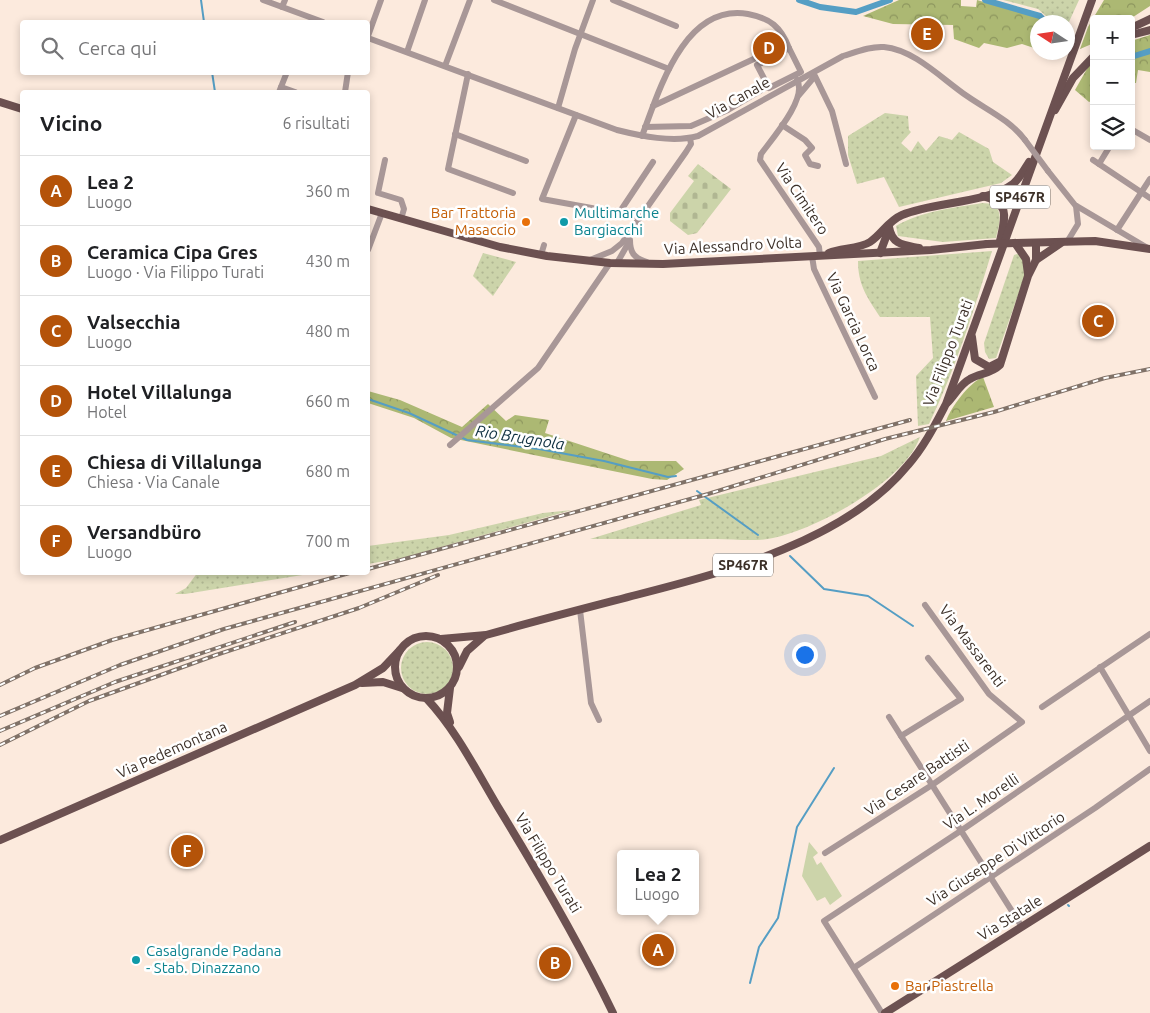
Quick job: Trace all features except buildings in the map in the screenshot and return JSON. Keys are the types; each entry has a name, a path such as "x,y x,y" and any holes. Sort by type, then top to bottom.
{"main road":[{"name":"Via Filippo Turati","path":"441,639 486,635 745,565 804,539 843,518 883,491 908,466 930,434 946,404 996,260 1092,0"},
{"path":"1086,16 1098,0"},
{"path":"1135,26 1150,19"},
{"path":"1135,34 1150,30"},
{"path":"816,256 841,248 862,246 870,242 895,218 914,211 983,196 1004,189 1018,180 1073,78 1090,60"},
{"path":"0,102 20,108"},
{"path":"983,196 996,200 1004,209 1004,220 996,260"},
{"name":"Via Alessandro Volta","path":"370,210 500,247 541,255 613,263 663,264 931,250 1015,243"},
{"path":"880,253 889,227 895,218"},
{"path":"889,227 892,239 896,242 931,250"},
{"path":"880,253 878,244 881,231"},
{"path":"1015,243 1095,241 1148,248"},
{"path":"1036,260 1065,242"},
{"path":"1015,243 1023,252 1028,266"},
{"path":"946,404 965,382 994,370 1002,359 1028,276 1036,260 1036,243"},
{"path":"1028,276 1028,266 1036,243"},
{"path":"972,331 975,359 990,367 1002,359"},
{"name":"Via Filippo Turati","path":"458,669 467,651 486,635"},
{"name":"SP467R","path":"400,650 411,639 419,636 434,636 441,639"},
{"path":"441,639 454,652 458,669"},
{"path":"355,685 383,668 400,650"},
{"path":"400,650 395,669 402,688"},
{"name":"SP467R","path":"453,731 447,713 450,688 458,669"},
{"path":"355,685 383,682 402,688"},
{"name":"Via Pedemontana","path":"0,840 355,685"},
{"name":"SP467R","path":"402,688 413,696 427,699 453,731"},
{"path":"427,699 436,698 450,688"},
{"name":"Via Filippo Turati","path":"453,731 569,925 613,1013"},
{"name":"Via Statale","path":"884,1013 1150,846"}],"street":[{"path":"262,0 282,7 306,20"},
{"path":"282,7 285,0"},
{"path":"370,31 381,0"},
{"path":"407,52 426,0"},
{"path":"445,66 470,0"},
{"path":"494,0 669,69"},
{"path":"558,108 580,34 593,0"},
{"path":"613,0 676,26"},
{"path":"642,136 653,106 680,48 698,27 726,14 740,13 772,22 784,35 800,76 799,96"},
{"name":"Via Canale","path":"370,38 616,130 642,136 690,138 734,117 774,87"},
{"path":"789,48 757,65 774,87 861,50 884,47 895,49 923,64 1008,122 1076,206 1148,248"},
{"path":"653,106 758,57 761,63"},
{"path":"468,74 448,169 513,193"},
{"path":"280,90 286,75"},
{"path":"345,90 348,75"},
{"name":"Via Cimitero","path":"816,256 819,247 760,160 761,154 782,125 799,96 815,76 832,111 846,164"},
{"name":"Via Canale","path":"645,127 691,126 774,87"},
{"path":"576,115 542,199 641,217"},
{"path":"782,125 805,140 812,148 805,155 810,164 818,166"},
{"path":"1135,131 1150,140"},
{"path":"456,134 526,161"},
{"path":"613,263 622,244 691,144 690,138"},
{"path":"1106,150 1096,162 1150,198"},
{"path":"385,160 378,193 401,200 404,209 401,219"},
{"path":"619,213 654,162"},
{"path":"1117,230 1150,178"},
{"path":"1065,242 1076,230 1079,221 1076,206"},
{"path":"370,245 382,213"},
{"path":"1079,221 1091,216"},
{"path":"632,231 630,240 631,253 636,258 663,264"},
{"path":"450,445 538,368 630,240"},
{"path":"588,261 612,252 622,244"},
{"path":"541,255 544,245"},
{"name":"Via Garcia Lorca","path":"816,256 814,269 875,397"},
{"name":"Via Massarenti","path":"925,605 989,694 1022,722"},
{"path":"580,610 591,703 599,720"},
{"path":"1042,707 1150,634"},
{"path":"902,736 960,699 928,658"},
{"path":"1100,667 1150,752"},
{"name":"Via L. Morelli","path":"854,968 824,921 962,830 1150,701"},
{"path":"889,717 1022,927"},
{"name":"Via Cesare Battisti","path":"825,853 932,785 1022,722"},
{"name":"Via Giuseppe Di Vittorio","path":"854,968 1150,769"},
{"path":"854,968 884,1013"}],"green space":[{"path":"899,0 961,0 961,6 976,7 977,0 1030,15 1030,47 1022,44 1007,48 984,43 979,48 954,39 953,25 893,24 863,16"},
{"path":"1003,0 1079,0 1072,15 1045,15 1038,9"},
{"path":"1104,0 1150,0 1150,6 1135,16 1095,15"},
{"path":"1090,24 1090,45 1080,49"},
{"path":"1150,35 1150,72 1138,70 1136,83 1135,83 1135,40"},
{"path":"1090,65 1089,102 1075,90"},
{"path":"885,113 908,116 909,130 911,132 901,143 911,152 918,141 926,151 939,136 952,140 959,132 989,149 993,162 1012,175 1001,183 899,207 884,177 857,184 848,155 848,136"},
{"path":"698,164 731,189 697,233 688,235 670,221 670,213 694,181 688,176"},
{"path":"982,203 995,204 999,213 1000,221 996,238 943,242 898,236 896,226 916,217"},
{"path":"992,251 948,382 929,424 918,426 916,376 933,358 930,317 880,317 867,297 858,269 858,261"},
{"path":"483,253 516,262 493,296 473,276"},
{"path":"1021,253 1026,272 996,358 989,359 985,352 984,343 1014,255"},
{"path":"983,377 994,407 946,421 961,396 972,384"},
{"path":"370,392 400,400 462,427 488,404 506,421 515,415 549,420 545,433 630,461 676,461 684,469 667,480 652,479 451,438 414,418 370,404"},
{"path":"920,437 911,454 897,470 878,486 835,514 791,533 773,538 752,540 590,539 701,505 699,500 881,456"},
{"path":"572,510 402,558 370,564 370,546 449,535 543,513"},
{"path":"196,575 303,575 175,594 186,588"},
{"path":"422,642 432,642 446,649 453,663 453,673 446,687 432,694 422,694 412,690 405,683 401,673 401,663 405,653 412,646"},
{"path":"809,842 818,853 813,857 817,865 821,862 842,896 830,905 825,897 817,901 802,876"}],"waterway":[{"name":"Rio Brugnola","path":"201,0 204,20"},
{"path":"799,0 820,7 856,12 890,0"},
{"path":"985,0 1037,15"},
{"path":"1135,56 1150,51"},
{"name":"Rio Brugnola","path":"212,75 215,90"},
{"name":"Rio Brugnola","path":"370,400 409,413 467,440 539,449 604,461 668,477 676,476"},
{"name":"Rio Brugnola","path":"697,491 758,535"},
{"name":"Rio Brugnola","path":"790,556 824,589 868,596 913,626"},
{"path":"750,983 759,947 778,918 797,827 834,768"}],"railway":[{"path":"0,716 120,665 224,629 708,494 885,439 994,412 1105,378 1150,369"},
{"path":"370,568 910,420"},
{"path":"0,685 35,668 112,640 342,575"},
{"path":"0,745 89,701 216,655 359,608 438,575"},
{"path":"0,731 115,682 295,622"}],"place":[{"name":"Chiesa di Villalunga","path":"927,34"},
{"name":"Hotel Villalunga","path":"769,48"},
{"name":"Bar Trattoria Masaccio","path":"526,222"},
{"name":"Multimarche Bargiacchi","path":"564,222"},
{"name":"Valsecchia","path":"1098,321"},
{"name":"Versandbüro","path":"187,851"},
{"name":"Lea 2","path":"658,950"},
{"name":"Casalgrande Padana - Stab. Dinazzano","path":"136,960"},
{"name":"Ceramica Cipa Gres","path":"555,963"},
{"name":"Bar Piastrella","path":"895,986"}]}
